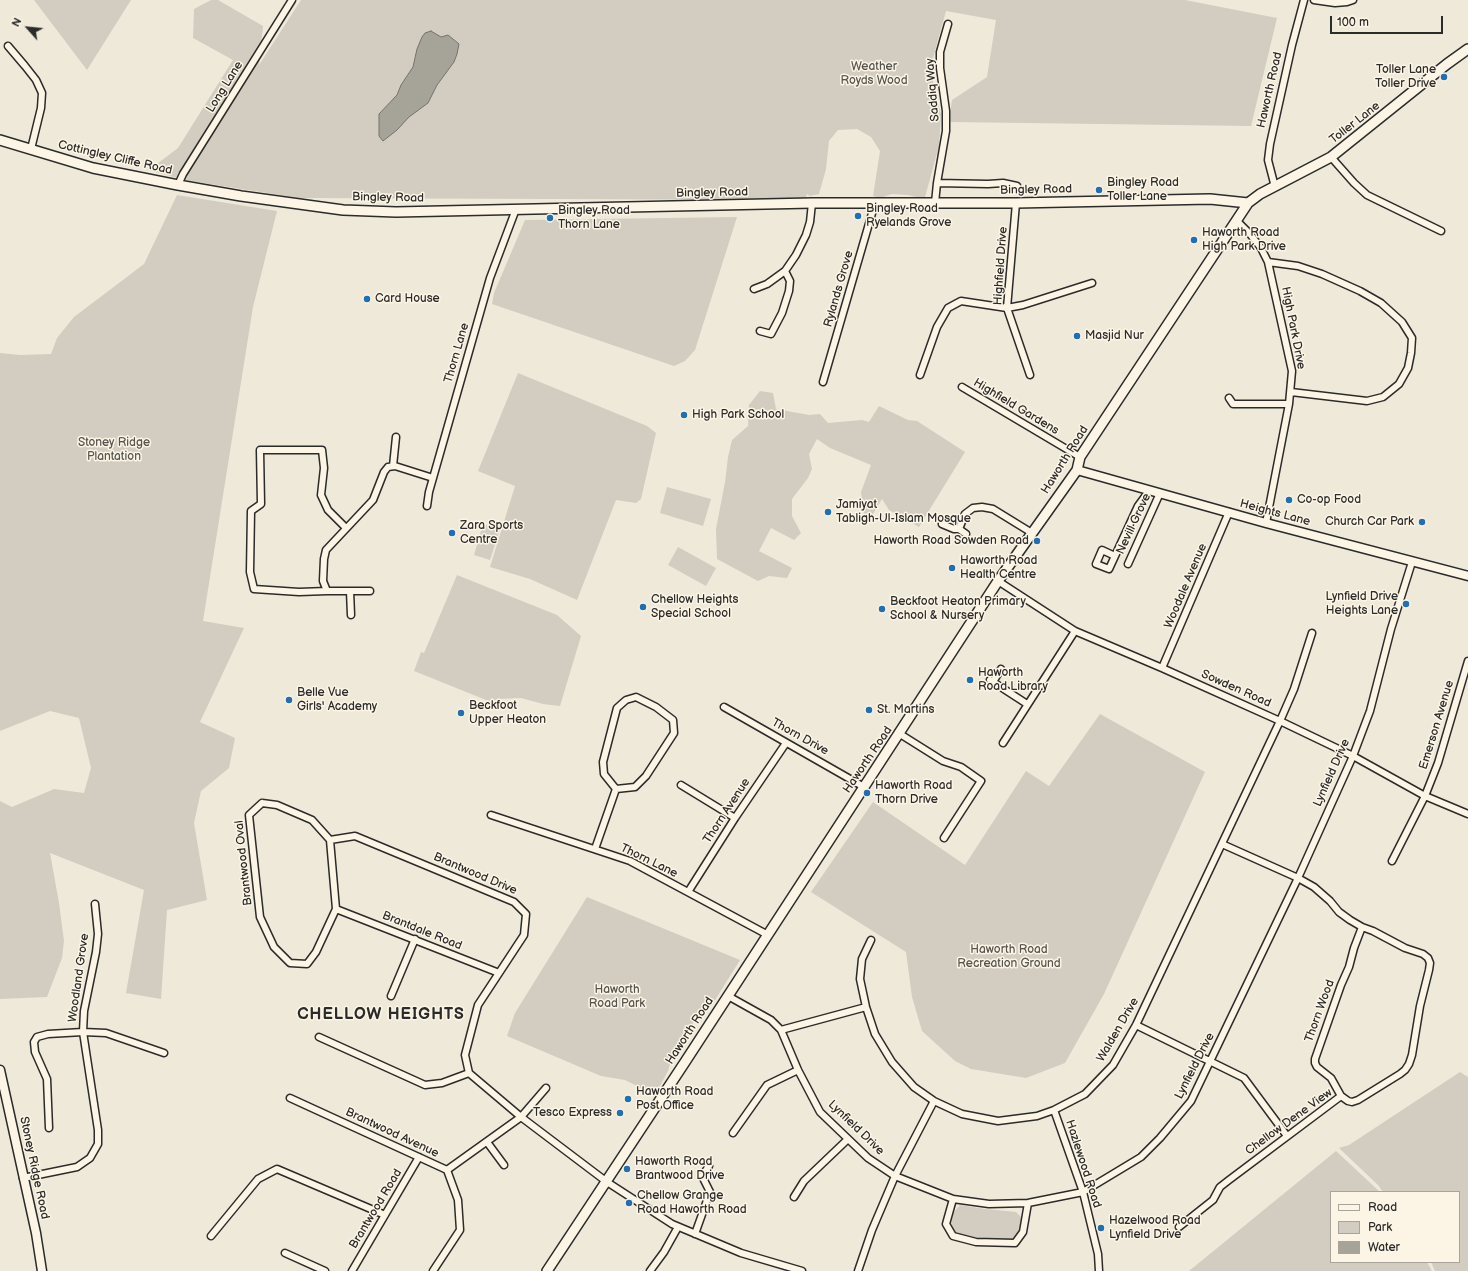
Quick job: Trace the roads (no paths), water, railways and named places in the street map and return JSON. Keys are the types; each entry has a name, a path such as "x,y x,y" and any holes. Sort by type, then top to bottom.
{"main road":[{"name":"Toller Lane","path":"1248,203 1260,194 1331,157 1447,64 1468,49"},
{"name":"Cottingley Cliffe Road","path":"0,140 93,168 178,186"},
{"name":"Bingley Road","path":"178,186 343,210 396,212 812,203 1016,203 1210,199 1248,203"},
{"name":"Haworth Road","path":"547,1271 607,1182 998,582 1077,470 1080,457 1248,203"}],"street":[{"name":"Long Lane","path":"178,186 183,174 292,0"},
{"name":"Haworth Road","path":"1275,186 1268,160 1270,144 1292,45 1304,0"},
{"path":"1314,0 1335,3 1353,0"},
{"name":"Saddiq Way","path":"935,203 947,127 940,68 940,52 948,24"},
{"path":"8,46 33,75 42,92 41,108 31,149"},
{"path":"1331,157 1367,195 1441,231"},
{"path":"937,183 1003,183 1017,186"},
{"path":"754,289 767,284 785,271 796,255 806,235 810,222 812,203"},
{"name":"Rylands Grove","path":"823,382 875,203"},
{"name":"Highfield Drive","path":"1016,203 1007,308 1030,375"},
{"name":"Thorn Lane","path":"427,506 429,492 490,278 516,209"},
{"name":"High Park Drive","path":"1236,220 1261,248 1268,262 1292,372 1289,404 1266,523"},
{"path":"1268,262 1304,268 1322,274 1360,291 1382,304 1397,317 1412,338 1412,353 1408,368 1399,384 1383,397 1367,401 1291,392"},
{"path":"760,331 771,334 782,313 789,291 790,281 785,271"},
{"path":"920,375 937,327 948,308 961,301 1007,308 1022,305 1092,283"},
{"name":"Highfield Gardens","path":"962,387 1080,457"},
{"path":"1229,398 1233,404 1289,404"},
{"path":"393,466 396,437"},
{"path":"346,528 328,510 321,495 324,468 322,450 260,450 261,504 251,511 250,572 254,589 299,592 370,591"},
{"path":"327,591 323,581 326,550 373,500 384,472 388,467 393,466 433,478"},
{"name":"Heights Lane","path":"1077,470 1412,562 1467,574"},
{"path":"1115,556 1138,506 1148,490"},
{"name":"Nevill Grove","path":"1128,564 1160,493"},
{"path":"959,529 966,514 973,508 982,507 993,509 1032,534"},
{"name":"Woodale Avenue","path":"1162,668 1229,512"},
{"path":"942,524 954,529 959,529 966,534"},
{"name":"Lynfield Drive","path":"728,996 771,1020 781,1030 798,1070 820,1112 868,1158 895,1176 953,1199 989,1204 1028,1203 1083,1192 1141,1157 1160,1138 1191,1101 1298,878 1353,756 1370,711 1412,562"},
{"name":"Sowden Road","path":"998,582 1075,631 1280,721 1353,756 1425,796 1468,814"},
{"path":"350,591 350,615"},
{"path":"1003,743 1075,631"},
{"name":"Walden Drive","path":"871,940 862,959 860,979 866,1008 875,1034 892,1062 914,1087 934,1100 962,1114 998,1121 1037,1116 1054,1110 1084,1094 1113,1065 1136,1025 1280,721 1294,689 1312,633"},
{"name":"Emerson Avenue","path":"1392,861 1425,796 1438,763 1468,661"},
{"path":"1001,669 992,681 1027,704"},
{"path":"636,697 656,708 672,720 674,733 646,776 635,787 616,789 604,774 603,762 617,708 626,700 636,697"},
{"name":"Thorn Drive","path":"724,707 864,787"},
{"path":"900,734 943,761 961,767 981,781 944,838"},
{"name":"Thorn Avenue","path":"688,892 786,742"},
{"path":"681,785 735,818"},
{"path":"595,850 616,789"},
{"name":"Brantwood Oval","path":"262,802 277,805 312,820 330,840 336,909 316,952 307,964 290,964 274,947 260,917 249,815 262,802"},
{"name":"Thorn Lane","path":"491,815 630,861 768,935"},
{"name":"Brantwood Drive","path":"330,840 355,836 514,902 526,914 524,935 478,1005 465,1055 469,1073"},
{"path":"1222,844 1298,878 1314,887 1330,901 1339,912 1362,927"},
{"name":"Woodland Grove","path":"23,1178 77,1167 90,1158 98,1144 98,1130 83,1032 84,1011 96,952 98,934 95,904"},
{"name":"Brantdale Road","path":"336,909 499,973"},
{"name":"Chellow Dene View","path":"1179,1227 1213,1200 1220,1188 1229,1180 1341,1096 1352,1102 1358,1100 1400,1074 1409,1064 1430,963 1428,958 1422,954 1405,948 1373,931 1362,927"},
{"name":"Thorn Wood","path":"1341,1096 1331,1078 1317,1067 1315,1059 1362,927"},
{"path":"391,996 415,939"},
{"path":"781,1030 866,1008"},
{"path":"1136,1025 1244,1078 1287,1136"},
{"path":"49,1128 47,1079 35,1052 34,1042 37,1037 48,1034 83,1032 106,1033 164,1053"},
{"path":"319,1037 425,1085 442,1082 469,1073 521,1117 607,1182 672,1224 741,1253 802,1271"},
{"name":"Stoney Ridge Road","path":"0,1070 36,1233 42,1271"},
{"path":"733,1133 767,1085 798,1070"},
{"name":"Brantwood Avenue","path":"290,1098 447,1170 521,1117 546,1088"},
{"path":"858,1271 872,1230 895,1176 934,1100"},
{"name":"Hazlewood Road","path":"1054,1110 1083,1192 1098,1254 1099,1271"},
{"path":"794,1197 804,1181 848,1139"},
{"path":"487,1142 504,1165"},
{"name":"Brantwood Road","path":"352,1271 419,1157"},
{"path":"695,1234 710,1192 702,1176 709,1166"},
{"path":"211,1236 258,1179 277,1168 385,1215"},
{"path":"433,1271 460,1230 458,1200 447,1170"},
{"path":"953,1199 946,1224 953,1236 976,1242 1015,1243 1023,1232 1028,1203"},
{"path":"650,1271 664,1252 678,1226"},
{"path":"285,1253 325,1271"}],"water":[{"path":"431,31 441,37 448,35 459,44 454,62 437,85 428,103 409,117 397,130 383,141 379,136 379,114 397,95 401,85 413,67 417,49 422,37 425,33"}],"place":[{"name":"Toller Lane Toller Drive","path":"1444,77"},
{"name":"Bingley Road Toller Lane","path":"1099,190"},
{"name":"Bingley Road Ryelands Grove","path":"858,216"},
{"name":"Bingley Road Thorn Lane","path":"550,218"},
{"name":"Haworth Road High Park Drive","path":"1194,240"},
{"name":"Card House","path":"367,299"},
{"name":"Masjid Nur","path":"1077,336"},
{"name":"High Park School","path":"684,415"},
{"name":"Co-op Food","path":"1289,500"},
{"name":"Jamiyat Tabligh-Ul-Islam Mosque","path":"828,512"},
{"name":"Church Car Park","path":"1422,522"},
{"name":"Zara Sports Centre","path":"452,533"},
{"name":"Haworth Road Sowden Road","path":"1037,541"},
{"name":"Haworth Road Health Centre","path":"952,568"},
{"name":"Lynfield Drive Heights Lane","path":"1406,604"},
{"name":"Chellow Heights Special School","path":"643,607"},
{"name":"Beckfoot Heaton Primary School & Nursery","path":"882,609"},
{"name":"Haworth Road Library","path":"970,680"},
{"name":"Belle Vue Girls' Academy","path":"289,700"},
{"name":"St. Martins","path":"869,710"},
{"name":"Beckfoot Upper Heaton","path":"461,713"},
{"name":"Haworth Road Thorn Drive","path":"867,793"},
{"name":"Haworth Road Post Office","path":"628,1099"},
{"name":"Tesco Express","path":"620,1113"},
{"name":"Haworth Road Brantwood Drive","path":"627,1169"},
{"name":"Chellow Grange Road Haworth Road","path":"629,1203"},
{"name":"Hazelwood Road Lynfield Drive","path":"1101,1228"}],"district":[{"name":"CHELLOW HEIGHTS","path":"381,1015"}],"park label":[{"name":"Weather Royds Wood","path":"874,74"},
{"name":"Stoney Ridge Plantation","path":"114,450"},
{"name":"Haworth Road Recreation Ground","path":"1009,957"},
{"name":"Haworth Road Park","path":"617,997"}]}
